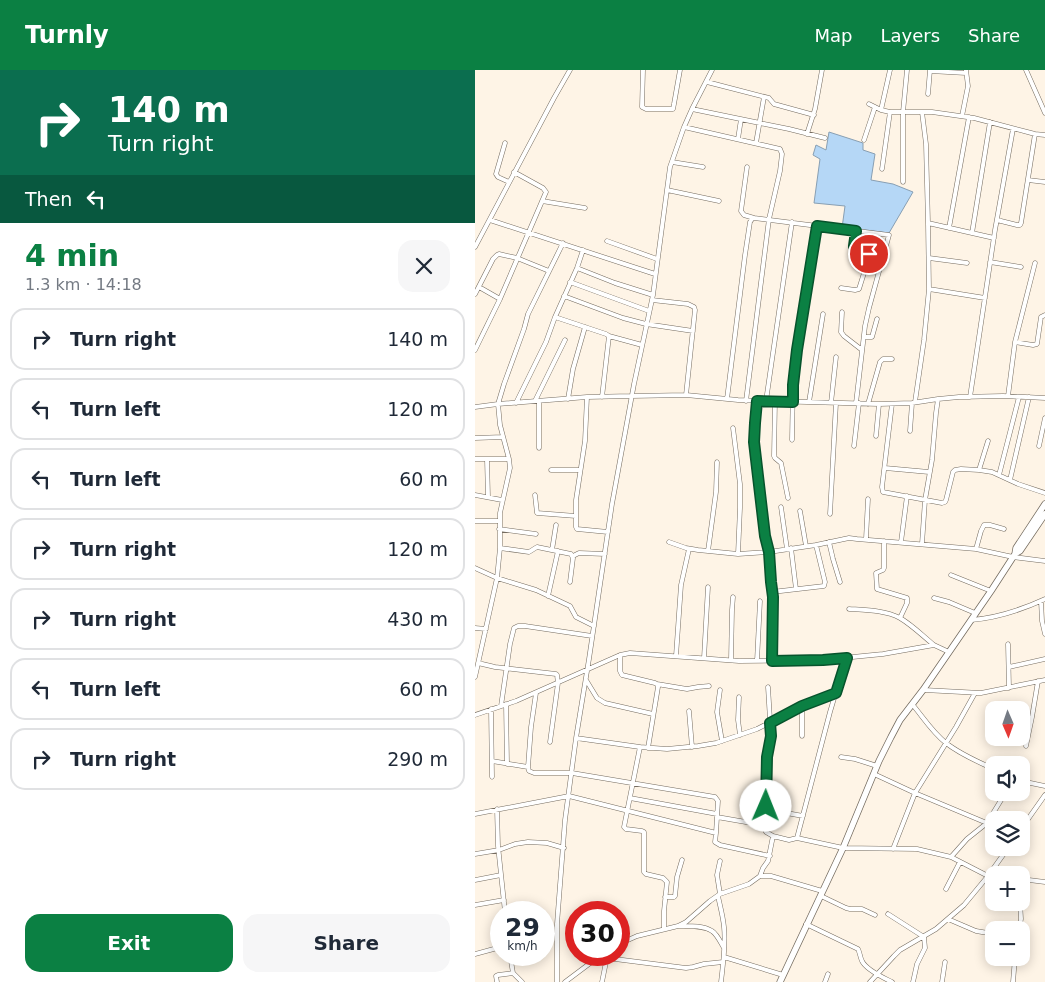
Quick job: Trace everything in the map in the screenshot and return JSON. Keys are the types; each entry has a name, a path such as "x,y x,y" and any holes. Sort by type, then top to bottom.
{"street":[{"path":"475,247 570,70"},
{"path":"643,70 642,107 646,109 671,109 674,104 680,70"},
{"path":"557,982 557,924 565,820 608,532 631,396 653,294 672,162 684,126 712,70"},
{"path":"807,134 822,70"},
{"path":"881,110 890,70"},
{"path":"903,182 903,112 907,70"},
{"path":"1025,70 1045,113"},
{"path":"927,94 930,71 966,71 968,86 962,116"},
{"path":"707,82 764,97 770,99 774,104 813,114"},
{"path":"756,142 764,97"},
{"path":"869,104 875,108 890,112 932,112 969,117 1013,129 1045,135"},
{"path":"865,140 875,108"},
{"path":"692,109 760,122 825,138"},
{"path":"881,169 890,112"},
{"path":"910,431 924,340 929,289 926,144 922,112"},
{"path":"949,228 969,117"},
{"path":"738,139 741,118"},
{"path":"972,233 990,122"},
{"path":"684,126 756,142 780,149 782,154 769,219 745,401"},
{"path":"970,397 990,262 1013,129"},
{"path":"997,220 1020,225 1035,134"},
{"path":"505,143 496,174 498,177 509,182"},
{"path":"672,162 703,166"},
{"path":"747,167 741,211 744,214 754,218 889,235 869,308 864,337 853,446"},
{"path":"475,350 500,299 546,192 546,190 514,172"},
{"path":"1028,180 1045,182"},
{"path":"667,190 719,201"},
{"path":"542,201 585,208"},
{"path":"727,399 750,222 754,218"},
{"path":"490,220 655,274"},
{"path":"766,401 793,222"},
{"path":"928,223 994,238"},
{"path":"792,440 793,385 797,350 817,226"},
{"path":"841,288 855,290 859,288 869,257 868,252 854,246 856,231"},
{"path":"607,241 657,259"},
{"path":"475,674 478,663 477,655 486,629 497,578 500,548 499,521 502,500 509,475 509,459 500,425 498,404 528,314 563,243"},
{"path":"516,403 546,342 583,250"},
{"path":"475,294 499,254 517,258 549,271"},
{"path":"929,258 967,264"},
{"path":"990,262 1021,267"},
{"path":"1008,396 1015,342 1035,263"},
{"path":"577,268 615,283 653,294"},
{"path":"570,282 649,311"},
{"path":"479,287 500,299"},
{"path":"929,289 985,298"},
{"path":"564,296 623,318 646,324 693,331"},
{"path":"651,300 688,304 694,307 695,313 686,395"},
{"path":"842,312 841,332 862,350"},
{"path":"809,402 823,314"},
{"path":"1015,342 1037,344 1041,318 1045,315"},
{"path":"555,317 609,336 642,345"},
{"path":"864,337 873,337 877,320"},
{"path":"568,399 573,369 585,327"},
{"path":"602,397 609,336"},
{"path":"539,448 537,401 565,340"},
{"path":"830,514 836,357"},
{"path":"869,404 880,362 883,359 892,359"},
{"path":"475,407 587,397 686,395 745,401 869,404 892,404 938,398 1008,396 1045,398"},
{"path":"587,397 585,441 576,500 576,527 577,529 608,532"},
{"path":"999,475 1019,397"},
{"path":"1010,480 1029,397"},
{"path":"922,544 925,500 932,460 938,398"},
{"path":"757,401 754,442 765,536 769,552 772,592 772,661"},
{"path":"775,401 774,456 781,463 788,498"},
{"path":"876,436 879,404"},
{"path":"892,404 882,487 883,492 942,503 945,502 955,470 961,469 993,472 1045,493"},
{"path":"1039,446 1045,418"},
{"path":"733,428 740,492 738,554"},
{"path":"475,438 503,438"},
{"path":"979,470 988,441"},
{"path":"475,459 509,459"},
{"path":"487,459 488,497"},
{"path":"707,551 717,492 717,462"},
{"path":"885,468 929,472"},
{"path":"551,470 581,470"},
{"path":"475,495 502,500"},
{"path":"535,495 537,514 576,516"},
{"path":"901,542 907,496"},
{"path":"867,539 868,499"},
{"path":"780,982 843,848 877,766 900,720 923,690 991,591 1045,504"},
{"path":"781,507 796,589"},
{"path":"800,510 806,546"},
{"path":"1014,555 1020,551 1045,514"},
{"path":"475,521 499,521"},
{"path":"551,550 556,525"},
{"path":"976,549 984,525 1004,528"},
{"path":"499,529 536,534"},
{"path":"669,542 689,549 738,554 769,552 849,538 976,549 1045,561"},
{"path":"884,541 884,568 876,573 877,589 907,598 907,603 900,618"},
{"path":"829,542 840,582"},
{"path":"772,592 822,586 825,584 816,545"},
{"path":"500,548 529,552 537,547 573,556 579,553 605,554"},
{"path":"676,656 681,585 689,549"},
{"path":"548,596 558,552"},
{"path":"570,582 573,556"},
{"path":"475,568 497,578 536,590 571,606 576,616 594,626"},
{"path":"951,574 991,591"},
{"path":"704,658 707,587"},
{"path":"731,660 733,597"},
{"path":"934,598 975,613"},
{"path":"970,620 986,619 1015,612 1043,600 1042,622 1045,634"},
{"path":"757,661 760,601"},
{"path":"849,609 876,611 900,618 934,646 949,652"},
{"path":"501,706 513,630 516,626 592,636"},
{"path":"475,628 486,629"},
{"path":"1008,644 1009,688"},
{"path":"475,715 536,693 620,655 630,653 757,661 823,660 883,654 934,646"},
{"path":"620,655 620,671 622,675 687,689 709,686"},
{"path":"797,838 847,658"},
{"path":"1009,667 1045,659"},
{"path":"478,663 556,674 558,683 550,742"},
{"path":"586,680 597,698 605,703 653,714"},
{"path":"923,690 981,693 1045,680"},
{"path":"1030,727 1038,681"},
{"path":"648,748 657,684"},
{"path":"768,687 771,736 767,757 766,806 770,810 803,816"},
{"path":"720,690 717,712 722,741"},
{"path":"536,693 531,727 529,771 534,773 572,773 715,797 718,801 715,842 720,846 769,856"},
{"path":"576,738 648,748 692,747 722,741 757,729 802,706 836,693"},
{"path":"893,849 915,793 975,693"},
{"path":"739,697 738,720 740,735"},
{"path":"506,704 507,764"},
{"path":"912,704 945,742 985,765"},
{"path":"802,706 802,736"},
{"path":"491,710 492,777"},
{"path":"689,711 692,747"},
{"path":"640,747 625,828 644,832 644,872 665,880 667,885 664,929"},
{"path":"841,757 877,766"},
{"path":"492,761 528,767"},
{"path":"874,774 985,822"},
{"path":"1030,783 1045,786"},
{"path":"1030,816 1045,795"},
{"path":"475,814 569,796 716,833"},
{"path":"630,798 763,825"},
{"path":"475,905 504,900 497,809"},
{"path":"770,810 763,825 766,832 773,836 789,840 797,838 843,848 917,849 951,857 985,874"},
{"path":"951,857 967,839 985,825"},
{"path":"630,939 678,926 686,922 710,900 749,884 760,876 768,861 773,836"},
{"path":"475,854 528,842 547,843 564,848"},
{"path":"665,897 671,898 675,896 677,877 682,860"},
{"path":"720,861 717,875 724,926 721,982"},
{"path":"946,889 960,862"},
{"path":"475,880 501,875"},
{"path":"760,876 771,876 821,893 845,908 862,909 875,915"},
{"path":"870,982 900,950 936,929 971,897 985,880"},
{"path":"1030,880 1045,882"},
{"path":"888,914 924,937"},
{"path":"947,919 976,931 985,932"},
{"path":"807,924 858,949 865,966 892,982"},
{"path":"678,926 711,930 724,948"},
{"path":"913,982 917,964 925,948 924,937"},
{"path":"475,954 490,950"},
{"path":"630,959 686,968 723,960 783,975"},
{"path":"942,982 945,962"},
{"path":"512,966 513,973 523,982"},
{"path":"565,982 586,966"},
{"path":"602,982 605,966"},
{"path":"1013,982 1014,966"},
{"path":"497,982 496,976 498,974 513,973"},
{"path":"825,982 828,974"}],"water":[{"path":"829,132 863,143 863,150 875,154 871,180 893,184 913,192 889,233 842,228 845,206 814,203 820,159 813,155 816,145 826,150"}],"route":[{"path":"766,806 767,757 771,736 770,723 802,706 836,693 847,658 772,661 773,597 769,552 765,536 754,442 757,401 793,402 797,350 817,226 856,231 854,246 869,254"}]}
